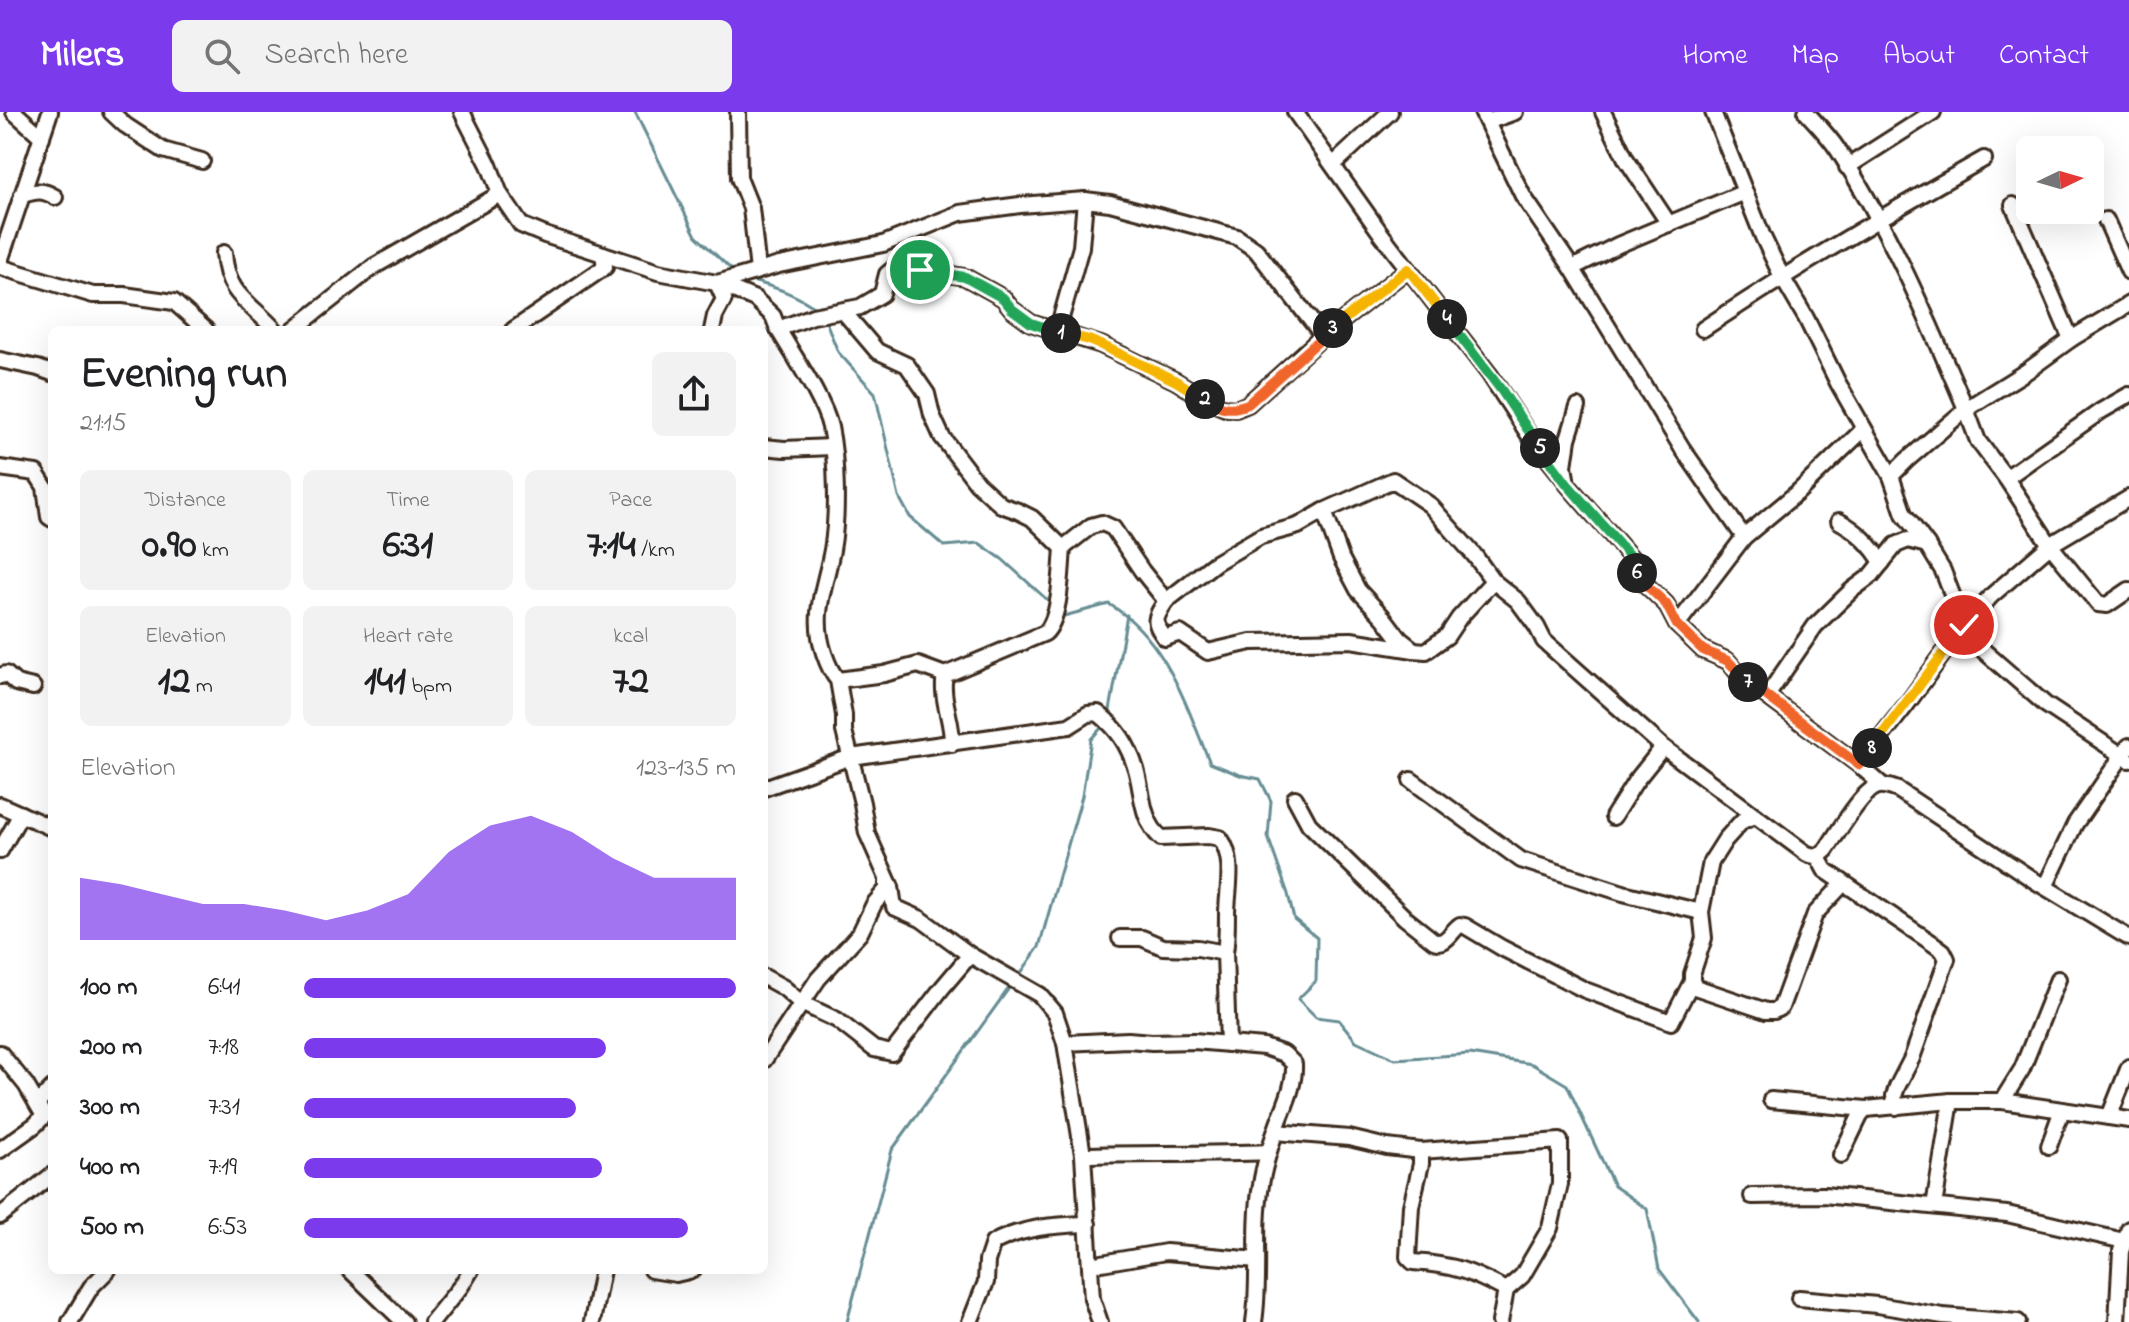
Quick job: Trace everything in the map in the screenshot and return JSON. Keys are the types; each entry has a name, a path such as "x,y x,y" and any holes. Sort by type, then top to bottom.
{"street":[{"path":"14,112 42,137"},
{"path":"50,112 0,264 93,295 124,295 174,302 201,326"},
{"path":"111,112 163,150 202,161"},
{"path":"462,112 500,194 521,225 658,272 717,283 755,299 773,316 825,413 830,428 836,495 832,549 819,600 820,640 838,680 844,731 867,833 888,879 894,907 921,919 970,955 1040,995 1055,1013 1065,1043 1083,1155 1092,1299 1100,1322"},
{"path":"738,112 739,178 751,208 758,271"},
{"path":"1295,112 1382,235 1490,375 1529,435 1634,561 1642,581 1666,604 1677,625 1703,650 1728,661 1742,678 1882,785 1898,790 2129,938"},
{"path":"1333,165 1390,112"},
{"path":"1515,112 1484,117 1523,196 1572,268 1682,448 1744,537"},
{"path":"1603,112 1626,159 1669,224"},
{"path":"1713,112 1782,277 1891,476 1904,514 1943,571 1965,628 1985,652 2046,705 2127,754 2075,824 2045,887"},
{"path":"1806,112 1837,149 1879,217 1916,292 1978,441 2050,545 2098,604 2107,605 2129,590"},
{"path":"1847,167 1933,112"},
{"path":"1703,329 1879,217 1984,159"},
{"path":"22,195 44,190 55,197"},
{"path":"1572,268 1618,245 1745,192"},
{"path":"298,326 373,267 500,194"},
{"path":"1057,332 1081,247 1085,200"},
{"path":"717,283 883,244 960,213 1085,200 1110,203 1237,237 1256,250 1323,336"},
{"path":"2013,205 2071,339"},
{"path":"2106,220 2129,272"},
{"path":"224,253 225,270 236,294 271,326"},
{"path":"519,326 605,267 603,254"},
{"path":"778,329 813,316 860,307 882,294 887,274 897,266 965,277 1003,298 1031,323 1101,345 1176,381 1208,401 1236,409 1248,404 1323,336 1408,269"},
{"path":"713,326 724,299 717,283"},
{"path":"1891,476 1966,409 2129,304"},
{"path":"843,311 877,351 907,365 927,394 942,437 977,483 1001,505 1032,518 1063,548"},
{"path":"0,360 48,372"},
{"path":"2006,478 2129,395"},
{"path":"1567,484 1564,466 1578,407"},
{"path":"1677,625 1744,537 1798,492 1864,429"},
{"path":"768,447 832,447"},
{"path":"0,468 36,473 45,487 48,510"},
{"path":"1493,581 1447,636 1426,651 1351,640 1251,642 1208,652 1180,633 1165,638 1156,626 1156,616 1166,601 1215,563 1261,536 1298,526 1393,480 1430,505 1493,581 1518,601 1544,641 1663,747 1807,854 1818,857 1825,870 1843,884 1943,951 1947,959 1912,1058 1897,1087 1894,1096 1896,1107"},
{"path":"1859,765 1991,596 2050,545 2129,498"},
{"path":"1324,511 1341,558 1358,590 1400,639 1414,650"},
{"path":"1839,521 1852,528 1876,551 1882,563"},
{"path":"838,680 884,674 918,665 945,675 1045,633 1052,627 1063,548 1091,526 1102,523 1113,528 1166,601"},
{"path":"1767,696 1815,626 1882,563 1896,545 1908,540 1927,545"},
{"path":"0,676 6,674 16,683 33,687"},
{"path":"945,675 943,685 952,744"},
{"path":"768,787 851,757 1069,726 1088,714 1098,713 1121,734 1136,768 1147,818 1153,831 1161,838 1220,838 1226,847 1230,884 1225,953 1228,1044"},
{"path":"1613,817 1635,782 1663,747"},
{"path":"1411,780 1521,860 1623,893 1701,912"},
{"path":"1818,857 1870,789 1882,785"},
{"path":"1295,798 1309,824 1405,918 1434,941 1444,942 1456,928 1465,926 1585,990 1671,1022 1692,981"},
{"path":"0,805 48,826"},
{"path":"0,851 21,814"},
{"path":"1756,816 1742,821 1711,862 1701,912 1704,938 1692,974 1695,987 1766,1011 1781,1007 1815,914 1843,884"},
{"path":"768,1054 818,979 860,933 874,904 887,889 888,879"},
{"path":"1120,938 1142,938 1163,947 1225,953"},
{"path":"768,979 801,1003 837,1020 874,1049 892,1053 970,955"},
{"path":"2002,1101 2022,1069 2058,979"},
{"path":"1065,1043 1194,1041 1264,1047 1284,1054 1294,1064 1293,1082 1268,1152 1261,1184 1256,1222 1259,1282 1254,1322"},
{"path":"0,1053 45,1115 0,1150"},
{"path":"2109,1117 2129,1067"},
{"path":"1771,1100 1866,1109 1951,1101 2002,1101 2129,1120"},
{"path":"1934,1206 1951,1101"},
{"path":"1841,1155 1866,1109"},
{"path":"2049,1146 2062,1110"},
{"path":"1275,1132 1349,1138 1421,1151 1560,1141 1560,1184 1550,1228 1522,1276 1506,1290 1500,1322"},
{"path":"1421,1151 1411,1206 1408,1257 1413,1262 1441,1264 1473,1272 1506,1290"},
{"path":"1083,1155 1268,1152"},
{"path":"0,1216 48,1178"},
{"path":"1752,1196 1824,1195 1934,1206 2007,1214 2126,1235 2123,1306 2117,1322"},
{"path":"970,1322 986,1282 987,1261 993,1243 1032,1228 1088,1224"},
{"path":"1090,1265 1166,1252 1257,1260"},
{"path":"70,1322 91,1287 104,1274"},
{"path":"354,1274 404,1322"},
{"path":"432,1322 468,1274"},
{"path":"592,1322 601,1274"},
{"path":"1799,1298 2014,1322"}],"waterway":[{"path":"635,112 696,236 735,273"},
{"path":"749,280 794,295 818,310"},
{"path":"825,319 838,352 875,393 899,497 910,517 944,546 979,543 1002,559 1053,605"},
{"path":"1061,613 1064,616 1109,604 1129,618 1160,654 1172,674 1210,763 1260,779 1271,801 1268,837 1294,919 1317,938 1316,981 1298,999 1316,1017 1339,1020 1356,1041 1395,1059 1470,1054 1532,1064 1567,1085 1614,1186 1647,1209 1659,1269 1699,1322"},
{"path":"1109,716 1127,615"},
{"path":"1021,973 1039,947 1082,796 1091,739 1103,726"},
{"path":"847,1322 892,1150 1009,988"}],"route":[{"path":"920,270 965,277 1003,298 1031,323 1089,340 1176,381 1208,401 1236,409 1248,404 1323,336 1408,269 1502,391 1529,435 1634,561 1642,581 1666,604 1677,625 1703,650 1728,661 1742,678 1859,765 1928,672 1966,631 1964,625"}]}
